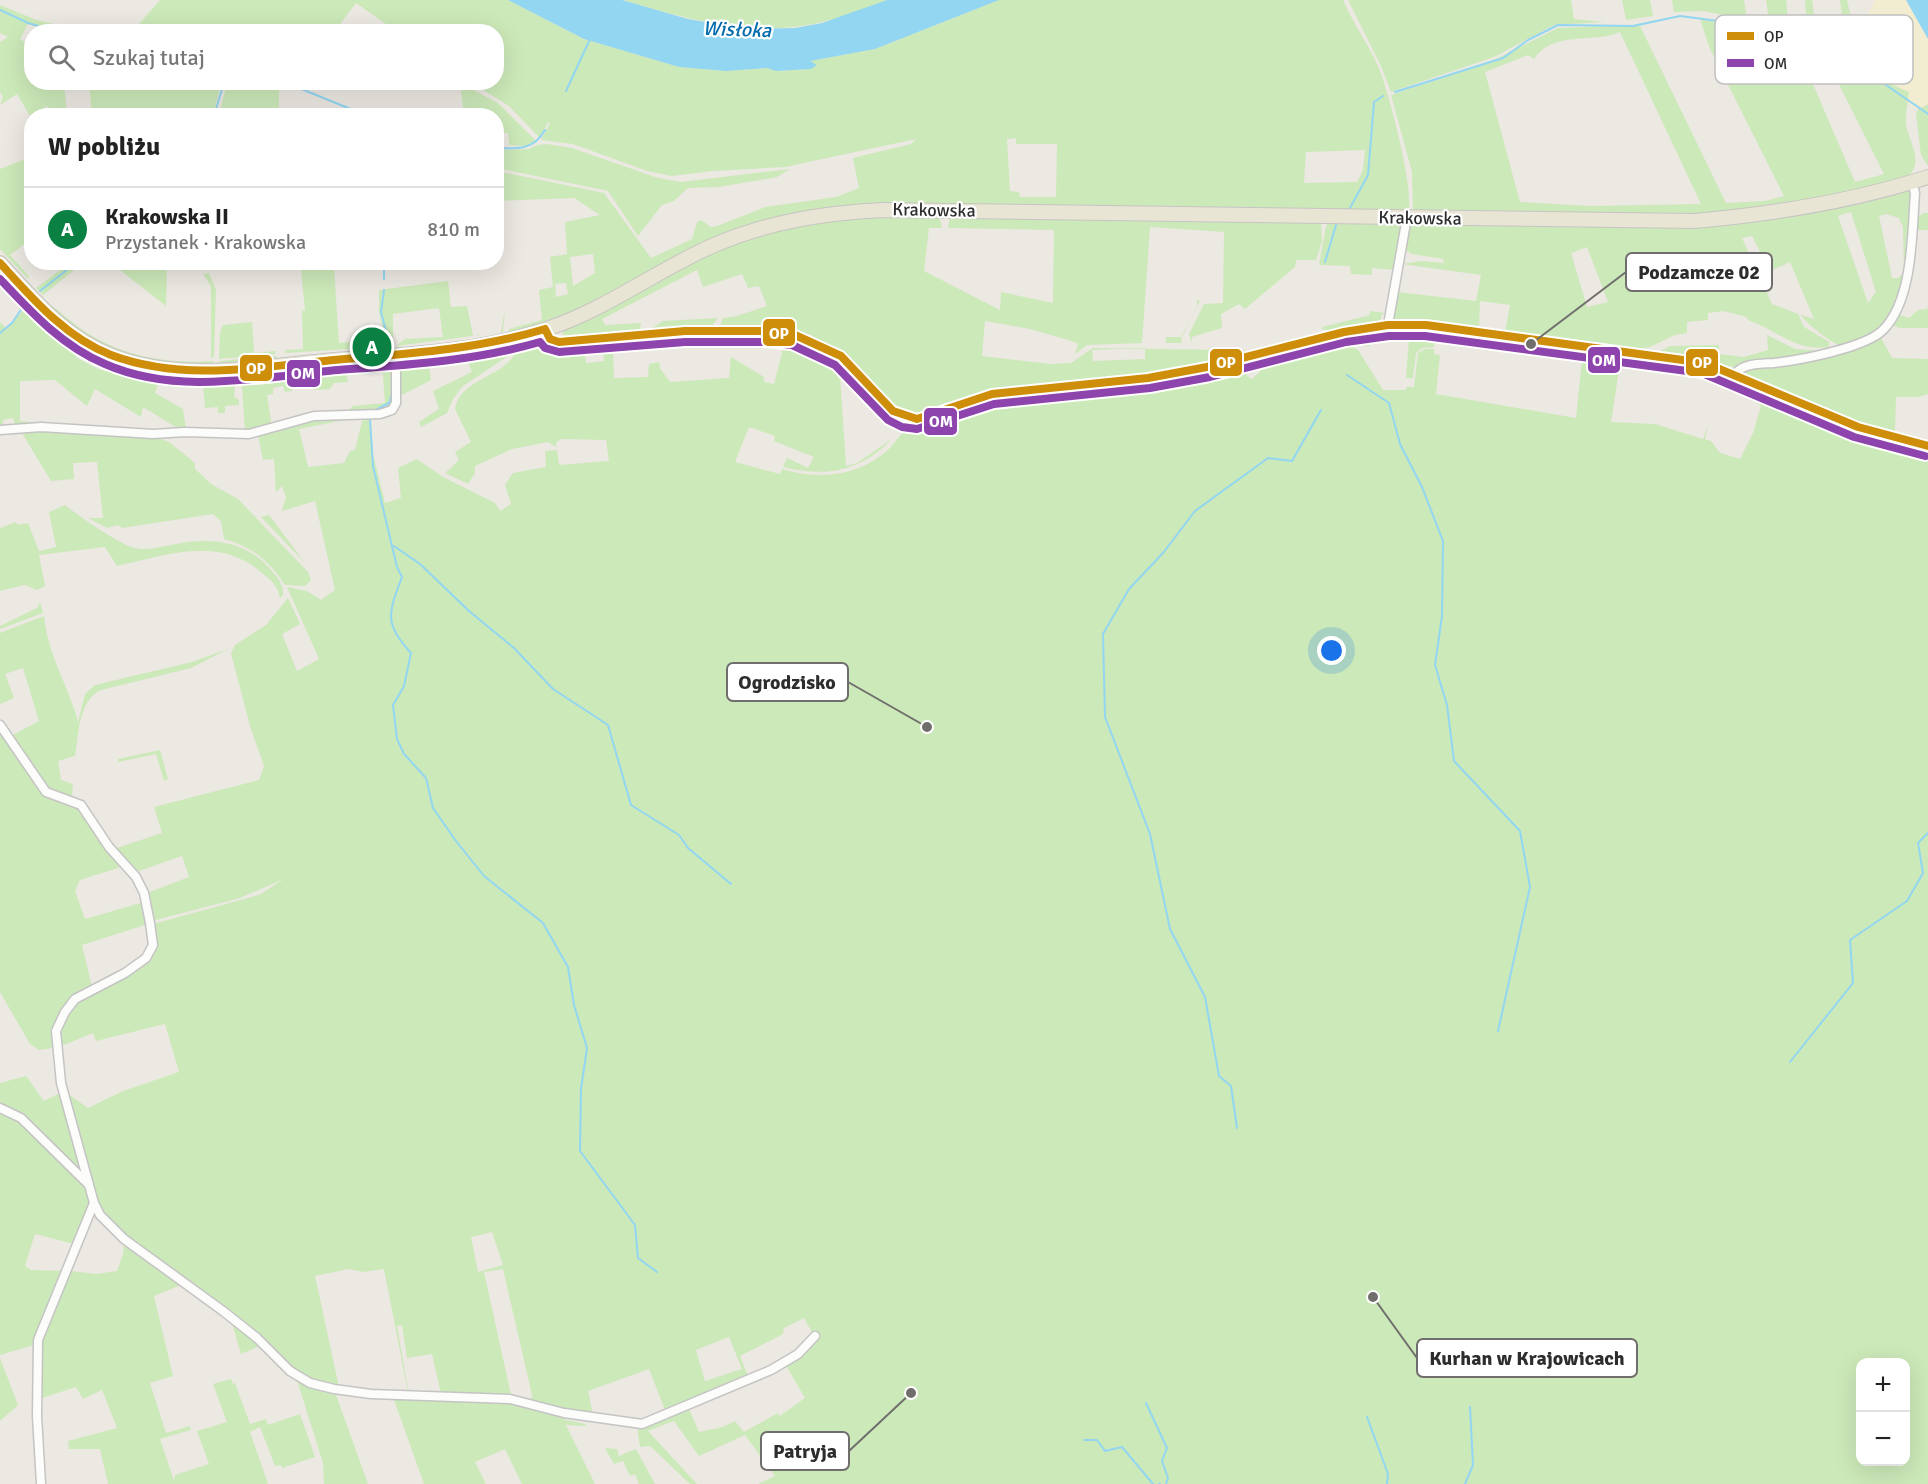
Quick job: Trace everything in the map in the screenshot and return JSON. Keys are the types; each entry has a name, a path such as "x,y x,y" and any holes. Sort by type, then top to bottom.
{"main road":[{"name":"Krakowska","path":"0,263 69,332 98,350 139,364 189,370 227,369 480,347 545,329 595,309 728,240 796,218 839,212 883,210 1694,221 1754,215 1841,201 1928,177"}],"street":[{"path":"1735,374 1747,366 1809,358 1862,342 1882,330 1897,308 1906,280 1914,204 1912,182"},
{"path":"1388,325 1407,217"},
{"path":"545,329 550,339 559,342 685,331 767,331 795,335 816,342 841,356 894,411 902,416 917,419 992,394 1179,372 1342,332 1388,325 1436,326 1691,360 1735,374 1858,427 1928,446"},
{"path":"0,430 41,427 130,434 185,432 239,435 265,432 314,416 380,414 393,409 396,404 396,355"},
{"path":"0,726 46,792 81,805 109,847 136,877 144,893 150,923 153,945 146,958 125,973 75,999 60,1019 56,1031 61,1083 94,1203 100,1215 124,1239 223,1311 256,1338 290,1371 310,1383 334,1389 371,1394 510,1399 564,1413 642,1424 771,1370 798,1354 815,1336"},
{"path":"0,1108 21,1118 89,1185"},
{"path":"41,1484 37,1416 39,1340 94,1203"}],"green space":[{"path":"160,0 508,0 584,39 679,67 726,71 767,68 776,71 811,69 809,61 875,49 999,0 1343,0 1383,78 1407,178 1409,208 1403,212 798,213 543,325 508,333 509,329 542,320 539,290 553,287 550,257 567,254 565,222 600,215 574,198 504,201 504,172 604,193 651,258 692,239 697,222 701,220 711,227 717,226 765,207 836,197 859,188 853,158 911,144 916,139 785,167 672,176 647,171 573,144 541,140 550,123 548,122 540,138 509,106 483,90 504,90 504,24 386,24 356,3 340,24 139,24","holes":["1016,138 1016,144 1057,144 1056,197 1020,197 1019,192 1010,191 1007,139","1365,150 1363,170 1357,182 1304,183 1306,152","593,254 595,273 573,286 570,257","566,283 568,294 556,297 555,284"]},
{"path":"622,0 887,0 817,23 785,28 754,28 692,19"},
{"path":"1348,0 1571,0 1574,19 1604,22 1554,25 1494,57 1391,92 1381,66"},
{"path":"1622,0 1650,0 1653,16 1626,20"},
{"path":"1672,0 1744,0 1746,15 1723,15 1704,11 1674,12"},
{"path":"1766,0 1786,0 1788,15 1768,15"},
{"path":"1805,0 1812,0 1814,15 1806,15"},
{"path":"1840,0 1847,0 1850,15 1842,15"},
{"path":"0,5 53,24 24,24 24,32 20,39 24,42 24,90 65,90 66,108 47,106 25,108 17,94 0,105 3,97 0,92 0,42 8,37 0,33"},
{"path":"1700,19 1715,22 1715,59 1710,49"},
{"path":"1657,20 1640,26 1726,203 1765,201 1784,196 1728,84 1813,84 1855,182 1884,174 1839,84 1892,84 1909,92 1906,125 1914,152 1915,165 1907,177 1824,198 1712,214 1662,216 1413,210 1412,172 1391,95 1494,60 1558,28 1633,25","holes":["1620,32 1701,204 1590,206 1520,202 1485,72 1528,55 1534,59 1542,50 1562,41"]},
{"path":"90,90 219,90 215,108 91,108"},
{"path":"225,90 279,90 279,108 221,108"},
{"path":"461,90 473,90 503,108 463,108"},
{"path":"1928,104 1928,166 1921,155 1916,114 1918,109"},
{"path":"504,109 536,141 527,146 509,145 508,133 504,133"},
{"path":"547,144 572,148 658,178 681,182 790,169 777,177 719,187 688,188 674,201 662,205 638,236 608,191 504,169 504,150 529,149"},
{"path":"24,160 24,244 10,255 29,276 28,279 0,249 0,169"},
{"path":"1905,189 1912,193 1909,235 1906,238 1908,252 1904,282 1891,315 1875,333 1842,346 1820,333 1801,315 1814,319 1790,262 1770,271 1752,236 1742,238 1772,304 1798,314 1804,327 1829,342 1829,347 1817,348 1797,343 1748,320 1747,317 1723,311 1708,313 1708,320 1687,322 1687,333 1675,335 1650,347 1634,350 1505,332 1510,305 1480,301 1479,329 1392,319 1397,292 1476,301 1481,275 1402,264 1421,261 1444,263 1443,259 1412,254 1405,250 1411,223 1660,226","holes":["1851,212 1876,292 1868,303 1838,216","1886,214 1899,218 1903,227 1904,272 1898,278 1892,278 1879,216","1587,247 1608,302 1587,307 1571,253"]},
{"path":"1928,213 1928,230 1916,230 1917,217"},
{"path":"854,216 939,216 942,228 929,228 924,271 1000,310 1001,292 1053,303 1054,230 948,228 950,217 1321,222 1322,241 1316,260 1296,260 1295,267 1245,309 1239,304 1221,314 1222,328 1192,337 1192,343 1189,334 1204,304 1223,303 1224,232 1150,227 1142,343 1087,345 1075,354 1078,344 1072,341 1030,329 985,321 982,356 1051,364 1071,363 1093,348 1130,349 1092,350 1093,361 1145,359 1145,349 1225,350 1225,347 1251,352 1196,365 1100,381 1001,390 917,415 897,409 850,359 811,335 778,328 720,326 723,318 767,306 759,286 748,288 742,274 703,287 697,270 602,319 605,325 641,323 640,330 568,337 562,334 566,327 731,244 795,225"},
{"path":"1330,222 1402,224 1394,270 1372,268 1372,275 1351,274 1350,266 1319,265 1326,226"},
{"path":"60,270 74,270 43,295 36,288"},
{"path":"120,270 167,270 166,306"},
{"path":"301,270 334,270 339,343 374,340 373,333 379,337 382,347 285,353 285,350 303,349 302,311 305,310"},
{"path":"209,273 216,290 214,357 211,358 211,286 203,274"},
{"path":"448,281 451,307 467,306 473,336 396,346 405,339 443,337 439,308 393,314 393,342 387,346 379,312 379,290"},
{"path":"44,301 99,340 131,353 163,360 214,361 212,364 177,363 143,358 109,349 74,329"},
{"path":"29,303 69,341 77,358 98,369 138,380 142,380 139,370 161,375 155,393 183,409 186,429 179,429 143,407 141,417 95,389 87,406 55,380 20,381 20,421 42,423 15,425 13,418 3,420 3,426 0,427 0,322 7,329"},
{"path":"1928,306 1928,328 1900,328 1890,324 1896,314 1909,318 1918,310 1927,309"},
{"path":"505,309 503,332 479,335 501,332"},
{"path":"1370,311 1385,313 1382,314 1380,322 1331,331 1322,329 1322,327 1370,315"},
{"path":"718,318 712,326 652,328 663,321"},
{"path":"1192,318 1181,339 1182,343 1166,343 1166,337 1181,337"},
{"path":"252,322 254,353 276,351 275,354 219,359 220,332 223,325"},
{"path":"1436,328 1434,347 1422,348 1416,353 1413,378 1406,378 1409,339 1370,340 1370,346 1362,346 1356,345 1348,334 1384,329"},
{"path":"1443,330 1466,333 1468,342 1442,338"},
{"path":"701,334 734,334 733,339 701,340"},
{"path":"668,335 685,335 686,341 648,342 648,339"},
{"path":"1767,335 1795,349 1823,351 1733,367 1658,352 1670,346 1719,345 1719,354 1744,357 1768,350"},
{"path":"1342,336 1349,345 1358,350 1383,390 1406,390 1406,387 1414,387 1418,353 1425,349 1434,349 1434,354 1440,355 1436,394 1576,418 1583,351 1640,357 1642,365 1620,363 1611,422 1655,424 1703,439 1708,425 1705,439 1711,441 1720,453 1740,459 1753,433 1761,406 1751,396 1754,387 1853,428 1928,450 1928,1484 758,1484 775,1476 745,1435 699,1456 674,1421 648,1431 697,1484 690,1484 650,1446 640,1447 637,1426 658,1421 700,1401 688,1407 699,1432 723,1427 735,1421 744,1432 778,1413 780,1416 805,1398 785,1364 808,1349 816,1337 814,1335 800,1350 790,1354 813,1334 804,1318 784,1328 783,1334 740,1356 748,1376 787,1357 785,1360 666,1413 649,1369 588,1391 593,1415 607,1418 582,1415 498,1395 441,1394 432,1354 407,1358 402,1325 397,1326 409,1394 363,1392 322,1385 284,1364 245,1325 124,1238 101,1214 64,1091 88,1108 123,1091 179,1072 165,1024 96,1041 93,1033 57,1048 60,1022 71,1005 88,993 127,975 143,964 152,948 153,924 259,895 284,879 240,898 152,921 147,893 189,877 182,856 136,872 117,848 162,833 154,807 259,780 264,766 250,726 231,653 235,645 266,625 288,598 300,624 282,634 297,671 319,659 287,587 307,591 321,600 335,590 315,501 282,511 286,497 282,486 276,492 274,459 263,460 258,435 310,418 365,416 299,429 308,467 344,463 350,451 355,450 362,421 383,415 371,420 373,454 385,503 401,498 398,468 417,459 443,477 495,503 500,511 511,504 505,485 513,473 546,467 545,451 557,450 559,465 609,461 606,440 562,439 556,442 556,447 548,442 512,449 475,466 475,473 468,484 445,473 459,460 455,452 471,442 455,409 459,399 474,384 503,367 516,351 558,346 559,351 564,350 563,345 637,340 638,345 613,349 614,378 648,377 649,364 659,362 660,368 670,382 729,378 731,357 764,377 764,382 774,384 786,337 815,347 849,368 881,404 899,418 893,427 846,377 840,376 846,466 857,463 892,439 880,450 855,465 814,472 783,467 787,458 808,468 814,457 774,441 775,436 749,427 735,462 780,474 782,469 823,475 851,471 876,459 888,450 913,422 1013,394 1145,382 1245,361 1247,376 1252,379 1265,367 1262,356","holes":["603,351 604,361 586,363 585,353","492,1232 503,1265 478,1272 471,1237","349,1269 363,1272 384,1269 408,1392 376,1392 339,1387 315,1276","503,1269 532,1395 531,1400 511,1395 484,1272","729,1337 742,1369 705,1381 696,1350"]},
{"path":"1880,336 1892,358 1928,359 1928,394 1918,397 1896,397 1895,431 1847,419 1755,380 1744,372"},
{"path":"1515,340 1527,342 1527,346 1531,347 1532,343 1578,350 1579,355 1514,347"},
{"path":"499,350 508,351 508,356 463,386 453,399 447,413 421,427 419,422 439,409 433,391 472,372 465,355"},
{"path":"276,356 277,360 221,364 219,361"},
{"path":"428,359 431,380 400,396 401,362"},
{"path":"393,362 395,398 388,409 347,412 353,406 385,403 382,364 352,367 352,364"},
{"path":"345,365 348,382 334,383 330,389 314,390 309,368"},
{"path":"306,368 306,372 290,373 292,391 285,392 283,386 273,388 273,394 267,395 272,428 245,431 241,374"},
{"path":"236,373 234,397 239,400 239,405 225,406 225,413 218,413 218,407 205,408 202,375"},
{"path":"23,429 156,437 169,442 195,463 195,469 211,484 238,499 308,572 311,580 305,586 285,585 267,562 243,546 224,539 221,521 213,514 122,528 118,525 107,528 88,518 103,518 97,462 73,463 74,479 51,481 22,433"},
{"path":"65,505 110,536 135,548 150,549 202,541 240,547 252,553 272,571 282,585 283,595 280,598 274,584 262,573 245,561 228,554 192,551 117,566 105,547 39,555 45,586 37,590 25,585 0,591 0,528 16,522 17,525 28,523 39,551 56,547 49,512"},
{"path":"269,515 305,563 261,517"},
{"path":"40,602 43,613 0,629 0,626 37,608"},
{"path":"44,616 54,658 78,722 85,694 95,685 192,662 228,649 191,668 101,690 93,695 81,719 75,756 58,761 61,780 73,784 72,796 50,791 11,736 39,721 23,668 5,674 14,698 0,704 0,633"},
{"path":"3,734 45,794 76,804 124,866 80,880 75,891 85,919 144,902 148,924 82,945 92,987 76,995 53,1036 53,1048 39,1050 30,1044 0,992 0,735"},
{"path":"160,750 168,779 164,781 156,754 118,762 118,759"},
{"path":"26,1076 44,1101 60,1093 84,1175 22,1115 0,1105 0,1083"},
{"path":"0,1110 19,1120 82,1183 90,1204 74,1244 35,1234 25,1266 31,1270 65,1271 34,1345 0,1355"},
{"path":"124,1242 181,1285 154,1296 173,1376 150,1383 166,1433 190,1426 191,1430 160,1439 174,1481 175,1475 209,1464 197,1431 227,1422 213,1384 231,1379 233,1384 235,1383 250,1424 266,1419 268,1425 300,1414 315,1457 282,1468 281,1465 275,1466 260,1427 250,1432 268,1484 108,1484 100,1449 69,1449 68,1441 117,1428 102,1390 83,1399 76,1387 39,1399 41,1344 55,1302 71,1271 96,1274 117,1271 123,1254"},
{"path":"231,1320 262,1345 241,1354"},
{"path":"0,1358 18,1405 0,1421"},
{"path":"296,1377 335,1392 368,1484 324,1484 323,1463"},
{"path":"393,1397 482,1397 557,1413 566,1420 586,1424 585,1426 566,1425 595,1484 522,1484 505,1449 475,1462 486,1484 424,1484"},
{"path":"605,1448 617,1449 619,1456 636,1449 655,1484 639,1484 635,1474 630,1476 623,1461 614,1464"}],"sand":[{"path":"1875,0 1906,0 1928,39 1928,104 1918,109 1908,104 1909,92 1891,84 1913,84 1913,15 1868,15"}],"water":[{"name":"Wisłoka","path":"508,0 622,0 688,19 746,29 795,28 822,23 887,0 999,0 875,49 810,61 817,65 811,69 776,71 767,68 726,71 679,67 584,39"},
{"path":"1906,0 1928,0 1928,39"}],"waterway":[{"path":"0,10 31,24"},
{"path":"1395,92 1503,58 1528,40 1558,25 1633,26 1680,16 1715,21"},
{"path":"566,91 590,39"},
{"path":"1885,84 1928,114"},
{"path":"216,108 222,90"},
{"path":"304,90 348,108"},
{"path":"1350,208 1368,175 1374,102 1383,96"},
{"path":"504,148 530,145 541,137 545,130"},
{"path":"1325,262 1336,225"},
{"path":"40,291 67,270"},
{"path":"384,270 384,279"},
{"path":"384,290 381,312 389,343"},
{"path":"0,333 12,323 27,301"},
{"path":"1347,375 1389,403 1400,444 1422,487 1443,541 1442,616 1435,665 1447,705 1454,761 1520,831 1530,887 1498,1031"},
{"path":"374,411 389,403 392,394"},
{"path":"1237,1128 1231,1086 1219,1076 1205,997 1170,929 1150,834 1105,717 1103,634 1129,589 1163,553 1195,511 1268,458 1292,461 1321,410"},
{"path":"370,420 373,466 397,567 402,577 391,618 396,634 411,653 404,686 393,705 397,739 404,754 426,778 433,808 456,841 484,876 543,923 568,967 574,1005 587,1048 581,1089 580,1151 635,1225 638,1258 657,1272"},
{"path":"394,546 420,564 469,611 514,648 553,689 608,725 631,805 679,835 688,848 731,884"},
{"path":"1790,1062 1853,983 1850,940 1907,901 1923,873 1918,843 1928,833"},
{"path":"1146,1403 1167,1448 1162,1461 1168,1478 1166,1484"},
{"path":"1465,1484 1473,1465 1470,1407"},
{"path":"1367,1417 1388,1474 1387,1484"},
{"path":"1084,1440 1097,1440 1105,1451 1122,1447 1153,1484"}],"transit line":[{"name":"OP","path":"0,263 51,316 79,338 111,355 166,368 250,369 413,353 492,342 545,329"},
{"name":"OM","path":"0,279 61,338 89,357 133,374 190,382 250,380 414,364 490,354 540,342 545,348 559,352 685,342 766,342 792,345 835,365 888,420 902,427 917,429 994,404 1150,388 1210,377 1346,342 1389,336 1425,336 1702,373 1854,437 1925,456"},
{"name":"OP","path":"545,329 550,339 559,342 685,331 767,331 795,335 841,356 893,411 917,419 992,394 1148,378 1207,367 1344,332 1388,325 1426,325 1705,363 1858,427 1928,446"}],"place":[{"name":"Podzamcze 02","path":"1531,344"},
{"name":"Krakowska II","path":"372,347"},
{"name":"Ogrodzisko","path":"927,727"},
{"name":"Kurhan w Krajowicach","path":"1373,1297"},
{"name":"Patryja","path":"911,1393"}]}
